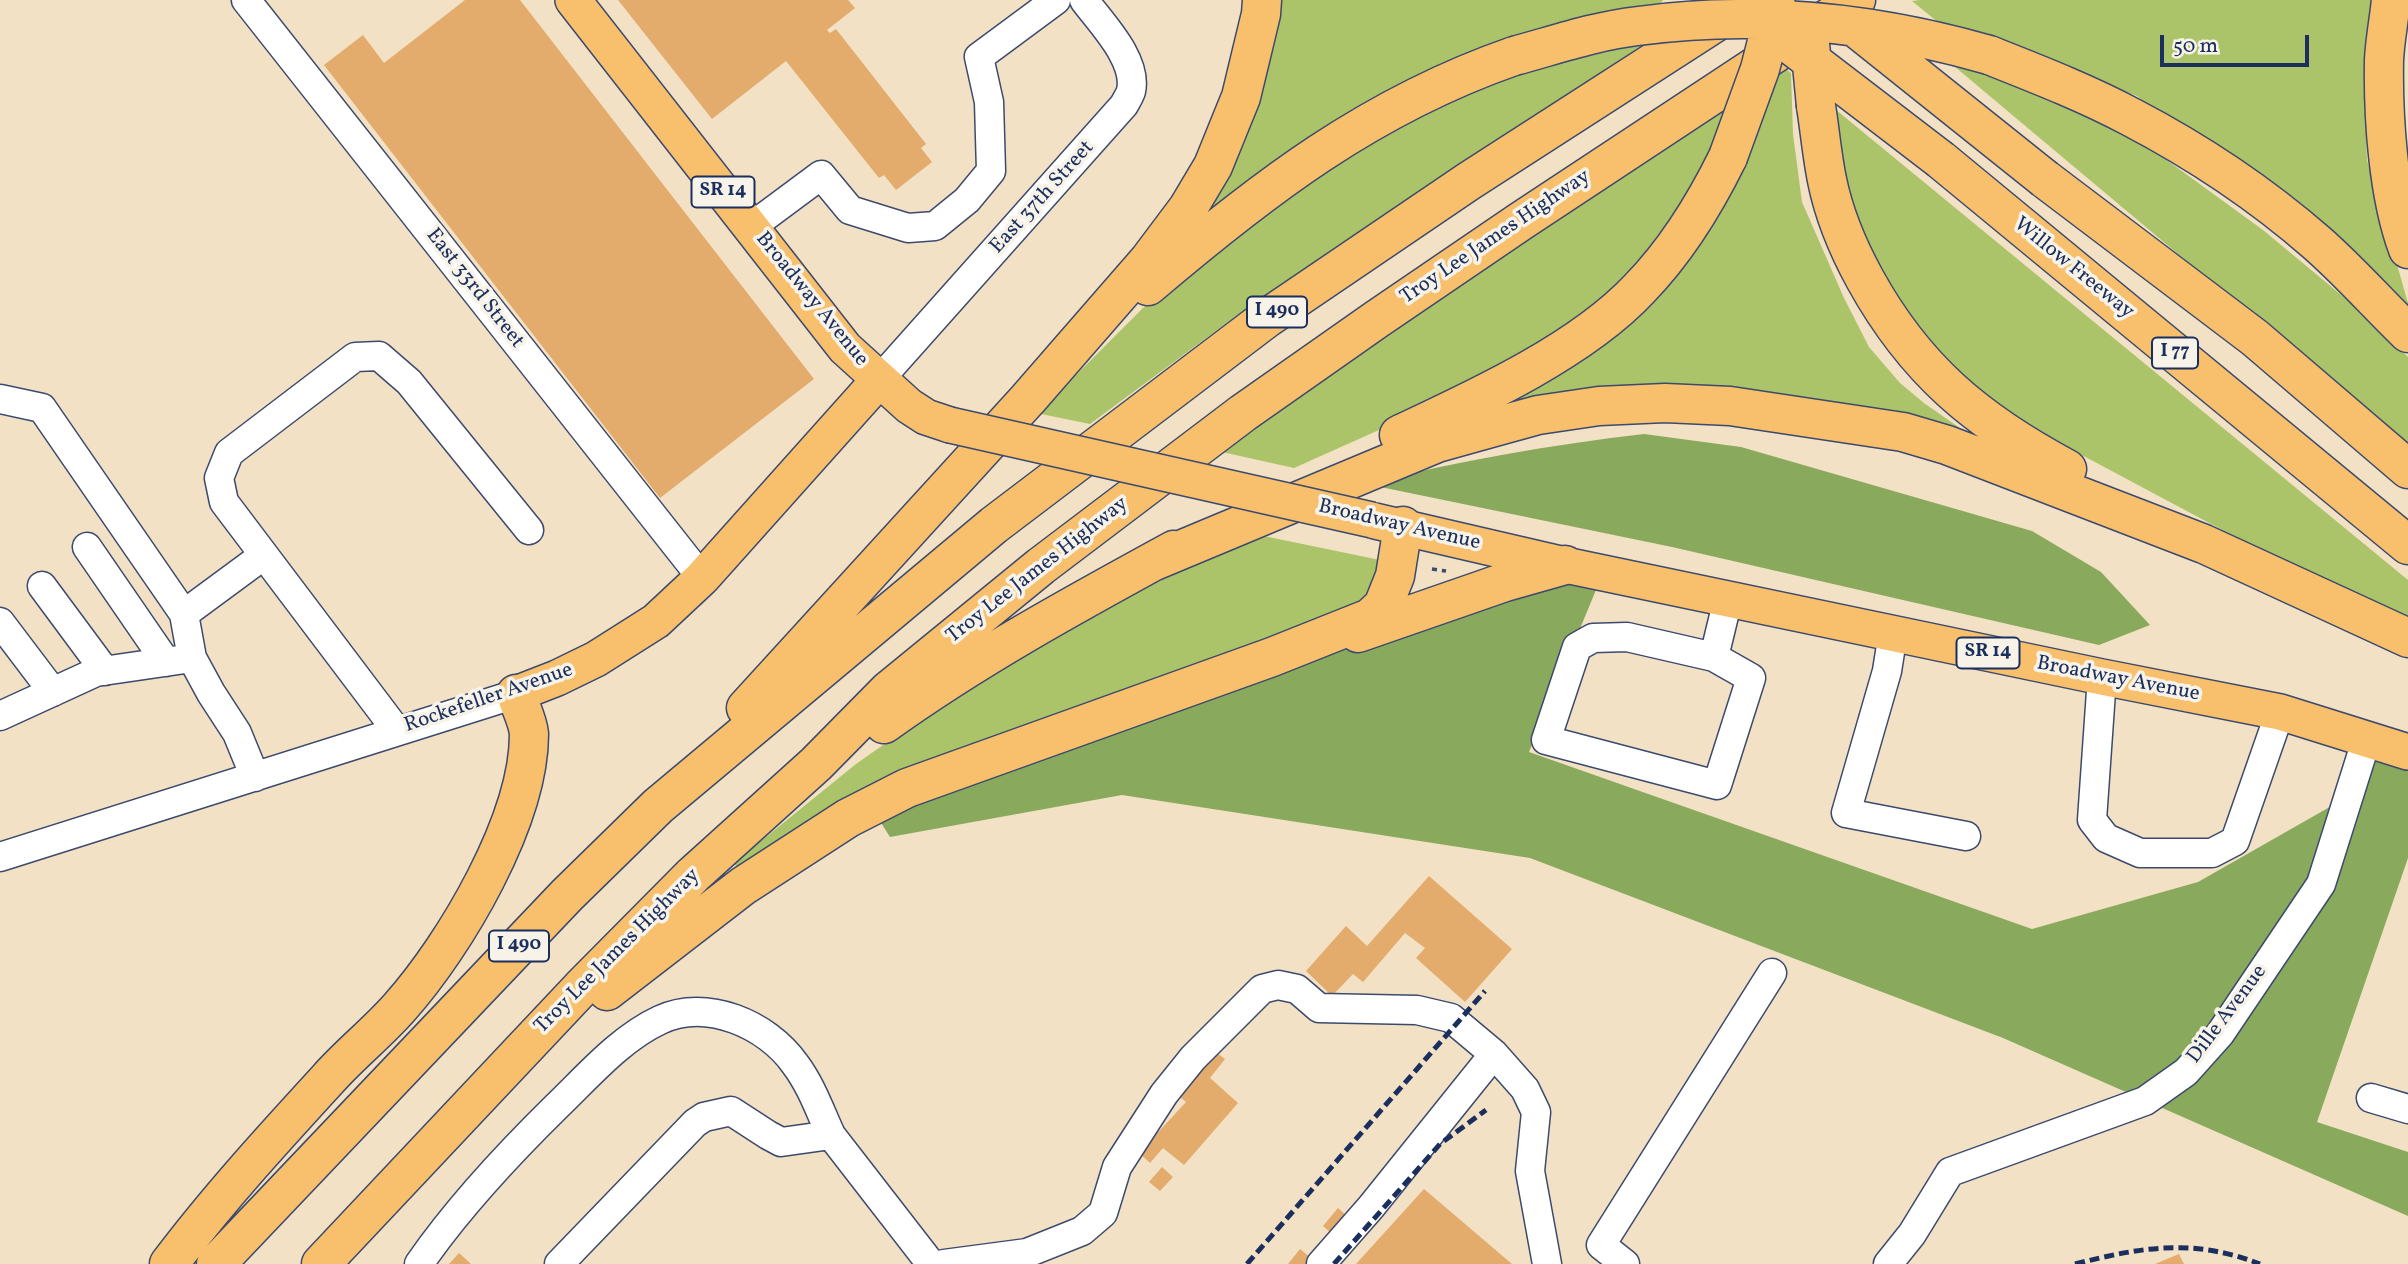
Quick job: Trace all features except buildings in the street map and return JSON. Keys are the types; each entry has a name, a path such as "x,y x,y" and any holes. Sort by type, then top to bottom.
{"highway":[{"path":"658,806 1028,399 1149,260 1188,208 1213,166 1241,97 1262,0"},
{"name":"Willow Freeway","path":"1731,0 1941,160 2408,545"},
{"name":"I 490","path":"216,1264 567,895 658,806 995,525 1267,318 1469,181 1750,0"},
{"path":"904,695 1318,472 1456,408 1557,353 1591,330 1638,291 1669,256 1691,225 1728,158 1759,69 1778,0"},
{"path":"1810,0 1811,66 1816,106 1827,181 1838,219 1851,253 1894,327 1915,356 1990,423 2017,441 2204,544 2408,638"},
{"path":"1822,0 1924,85 2255,338 2408,469"},
{"name":"Troy Lee James Highway","path":"321,1264 475,1099 693,875 816,764 875,731 904,695 1041,566 1243,413 1488,244 1856,0"},
{"path":"2391,0 2384,58 2388,152 2402,234 2408,249"},
{"path":"1028,399 1146,288 1223,223 1282,177 1388,111 1440,84 1514,56 1636,26 1701,19 1759,18 1835,23 1931,39 1989,55 2040,75 2132,117 2227,174 2318,244 2408,333"},
{"path":"1152,562 1437,443 1538,415 1599,406 1665,403 1730,406 1903,432 2009,467 2204,544"},
{"path":"475,1099 625,976 743,886 848,818 907,788 1272,657 1370,618 1383,606 1395,576 1387,523"},
{"path":"1272,657 1375,628 1505,582 1565,565"},
{"path":"169,1264 230,1187 334,1072 399,1008 444,948 474,900 504,837 525,778 529,731 516,694"}],"main road":[{"name":"Broadway Avenue","path":"573,0 845,348 918,411 950,425 1565,565 2280,712 2408,752"},
{"name":"Rockefeller Avenue","path":"516,694 596,659 656,621 702,578 879,380"}],"street":[{"name":"East 33rd Street","path":"246,0 702,578"},
{"path":"751,227 821,175 850,211 908,229 935,226 967,200 991,171 989,102 979,57 1056,0"},
{"name":"East 37th Street","path":"879,380 1108,125 1128,98 1131,91 1131,74 1122,50 1084,0"},
{"path":"397,732 224,502 219,478 229,453 355,357 379,355 409,382 528,530"},
{"path":"0,399 42,408 184,614 179,660"},
{"path":"88,547 179,660 211,693 237,733 255,776"},
{"path":"184,614 264,555"},
{"path":"42,586 105,671"},
{"path":"1714,657 1728,599"},
{"path":"0,622 53,692"},
{"path":"1893,633 1887,671 1846,813 1966,836"},
{"path":"1628,637 1714,657 1751,678 1717,785 1546,740 1577,647 1593,638 1628,637"},
{"path":"0,716 96,672 179,660"},
{"path":"2102,677 2092,820 2106,838 2140,853 2212,853 2235,841 2280,712"},
{"name":"Rockefeller Avenue","path":"0,857 516,694"},
{"name":"Dille Avenue","path":"1888,1264 1912,1234 1950,1171 2145,1101 2186,1072 2220,1034 2321,884 2367,738"},
{"path":"1625,1264 1601,1245 1772,973"},
{"path":"944,1264 1027,1254 1082,1231 1103,1213 1117,1167 1164,1094 1193,1058 1262,989 1278,985 1297,989 1319,1008 1417,1010 1451,1018 1494,1054 1525,1089 1536,1112 1530,1171 1547,1264"},
{"path":"419,1264 473,1193 525,1137 626,1042 659,1021 680,1013 713,1012 730,1016 778,1045 794,1062 808,1084 831,1135 931,1264"},
{"path":"1321,1264 1371,1207 1494,1054"},
{"path":"2371,1098 2408,1109"},
{"path":"559,1264 645,1173 704,1117 731,1111 768,1136 782,1142 831,1135"}],"green space":[{"path":"1274,0 1663,0 1658,8 1593,20 1210,216 1202,205"},
{"path":"2374,0 2364,72 2367,160 2408,303 2408,314 2276,199 2137,96 1939,23 1912,1"},
{"path":"1648,41 1236,316 1090,424 1041,414 1157,294 1291,186 1494,77"},
{"path":"1942,56 2056,99 2146,145 2263,230 2375,323 2408,357 2408,447"},
{"path":"1781,65 1791,73 1793,134 1802,202 1844,298 1869,347 1900,383 1967,433 1487,409 1637,310"},
{"path":"1738,88 1688,194 1646,251 1603,298 1567,326 1472,384 1294,468 1204,448"},
{"path":"1824,100 2408,580 2408,629 1973,397 1873,278"},
{"path":"1644,434 1741,447 2032,531 2101,572 2150,625 2099,645 1672,547 1366,484 1504,454"},
{"path":"1254,534 1380,560 1375,602 738,870 734,863 856,764 1035,643"},
{"path":"1603,573 1529,752 2032,929 2198,882 2349,796 2367,738 2408,752 2408,858 2317,1122 2408,1152 2408,1216 2003,1038 1530,858 1122,795 890,837 871,807 1272,657"}],"railway":[{"path":"1247,1264 1485,991"},
{"path":"1334,1264 1440,1144 1486,1110"},
{"path":"2075,1264 2123,1253 2168,1248 2212,1251 2260,1264"}]}
